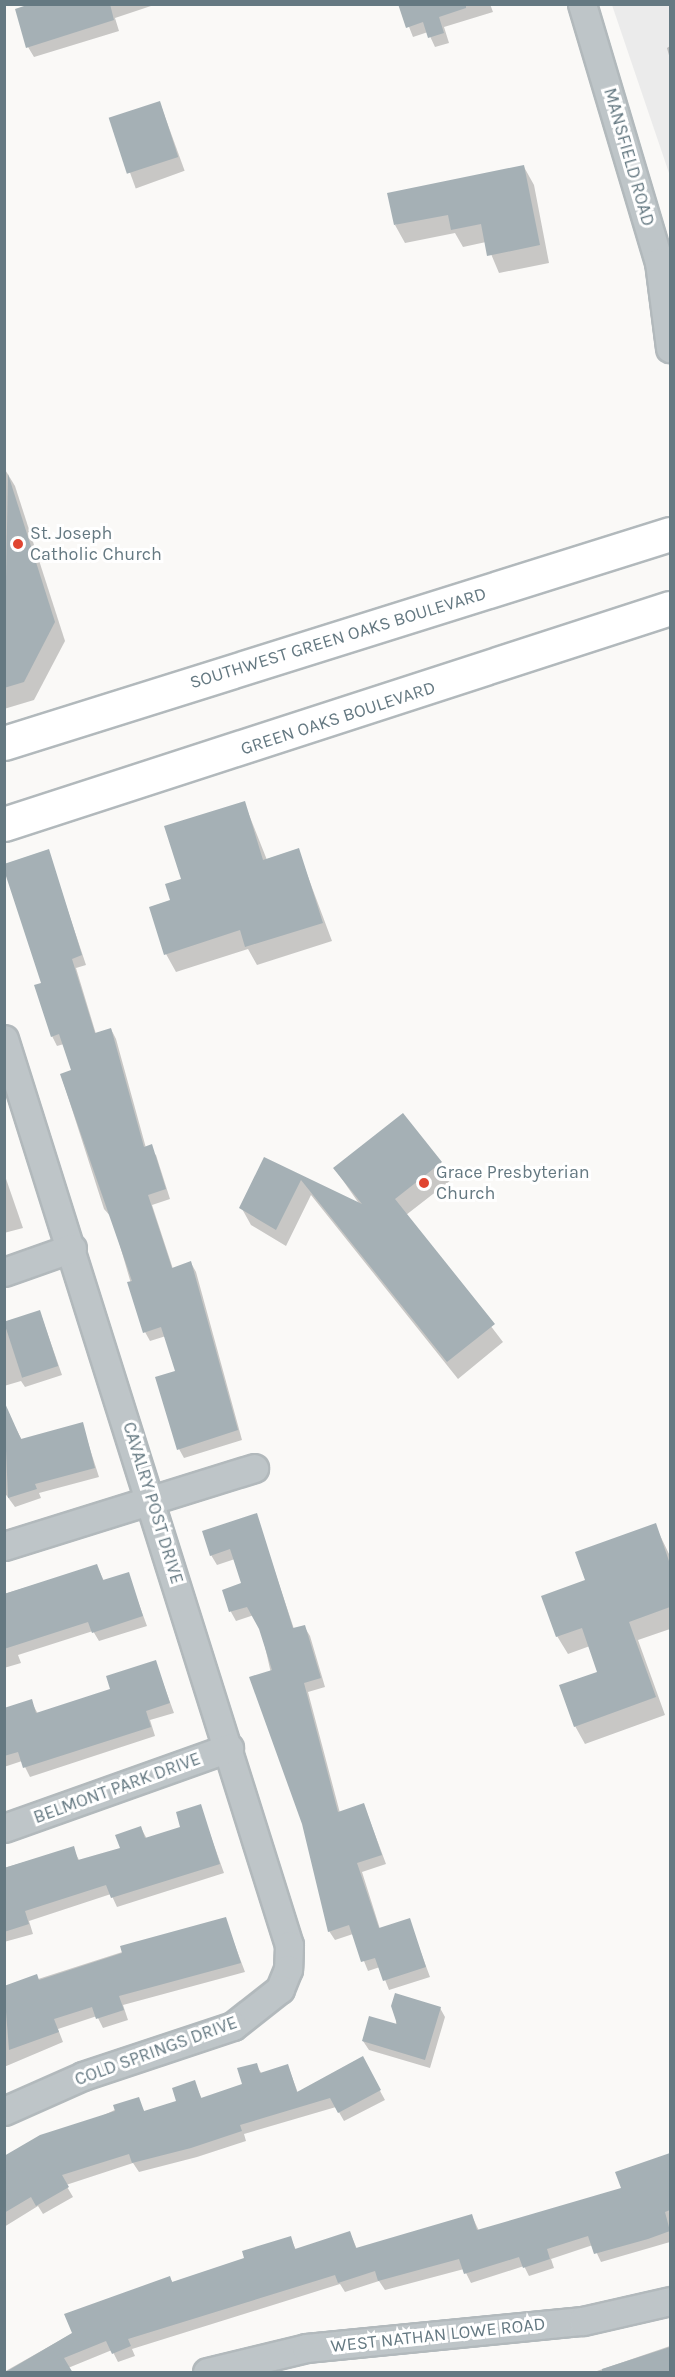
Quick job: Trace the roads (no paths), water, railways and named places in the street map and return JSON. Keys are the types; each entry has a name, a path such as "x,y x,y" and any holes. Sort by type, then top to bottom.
{"main road":[{"name":"SOUTHWEST GREEN OAKS BOULEVARD","path":"4,743 670,534"},
{"name":"GREEN OAKS BOULEVARD","path":"4,824 670,608"}],"street":[{"name":"MANSFIELD ROAD","path":"582,4 659,262 670,348"},
{"name":"CAVALRY POST DRIVE","path":"4,1039 229,1748 288,1945 288,1969"},
{"path":"4,1272 72,1248"},
{"path":"4,1546 254,1468"},
{"name":"BELMONT PARK DRIVE","path":"4,1828 229,1748"},
{"name":"COLD SPRINGS DRIVE","path":"4,2111 83,2076 233,2026 280,1989 288,1969"},
{"name":"WEST NATHAN LOWE ROAD","path":"224,2370 306,2348 583,2321 670,2301"}],"place":[{"name":"St. Joseph Catholic Church","path":"18,544"},
{"name":"Grace Presbyterian Church","path":"424,1183"}]}
